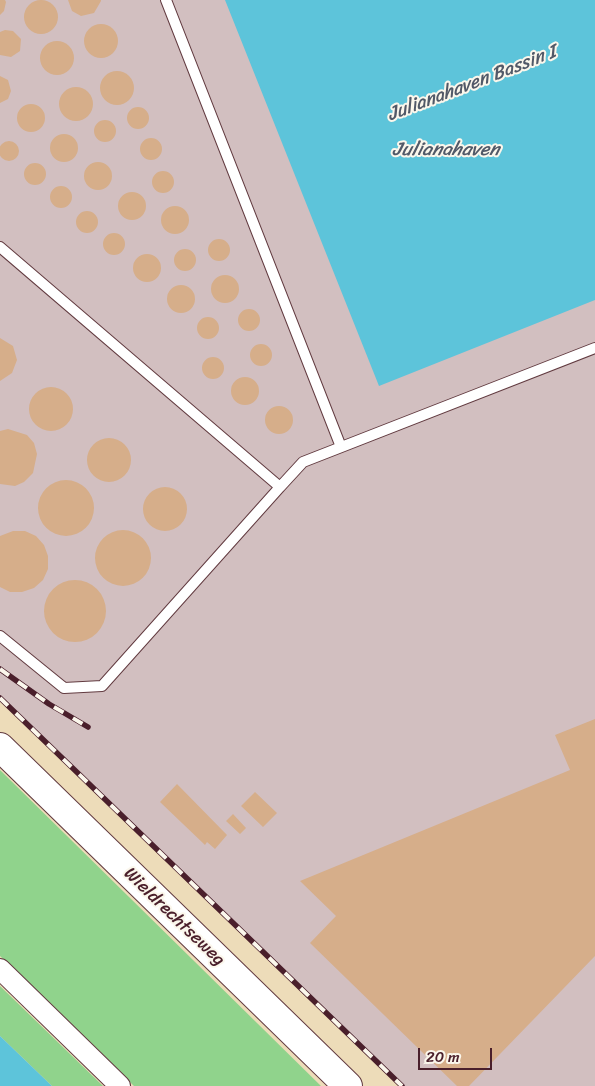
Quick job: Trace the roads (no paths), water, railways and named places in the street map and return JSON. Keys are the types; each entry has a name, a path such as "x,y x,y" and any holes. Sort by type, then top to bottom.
{"street":[{"name":"Wieldrechtseweg","path":"0,747 348,1086"},
{"path":"0,969 120,1086"}],"lane":[{"path":"166,0 340,447"},
{"path":"0,247 280,487"},
{"path":"0,636 64,688 102,686 303,462 595,348"}],"water":[{"name":"Julianahaven","path":"225,0 595,0 595,300 379,386"},
{"path":"0,1036 52,1086 0,1086"}],"railway":[{"path":"0,669 49,704 88,727"},
{"path":"0,698 402,1086"}],"water label":[{"name":"Julianahaven Bassin I","path":"472,84"}]}
